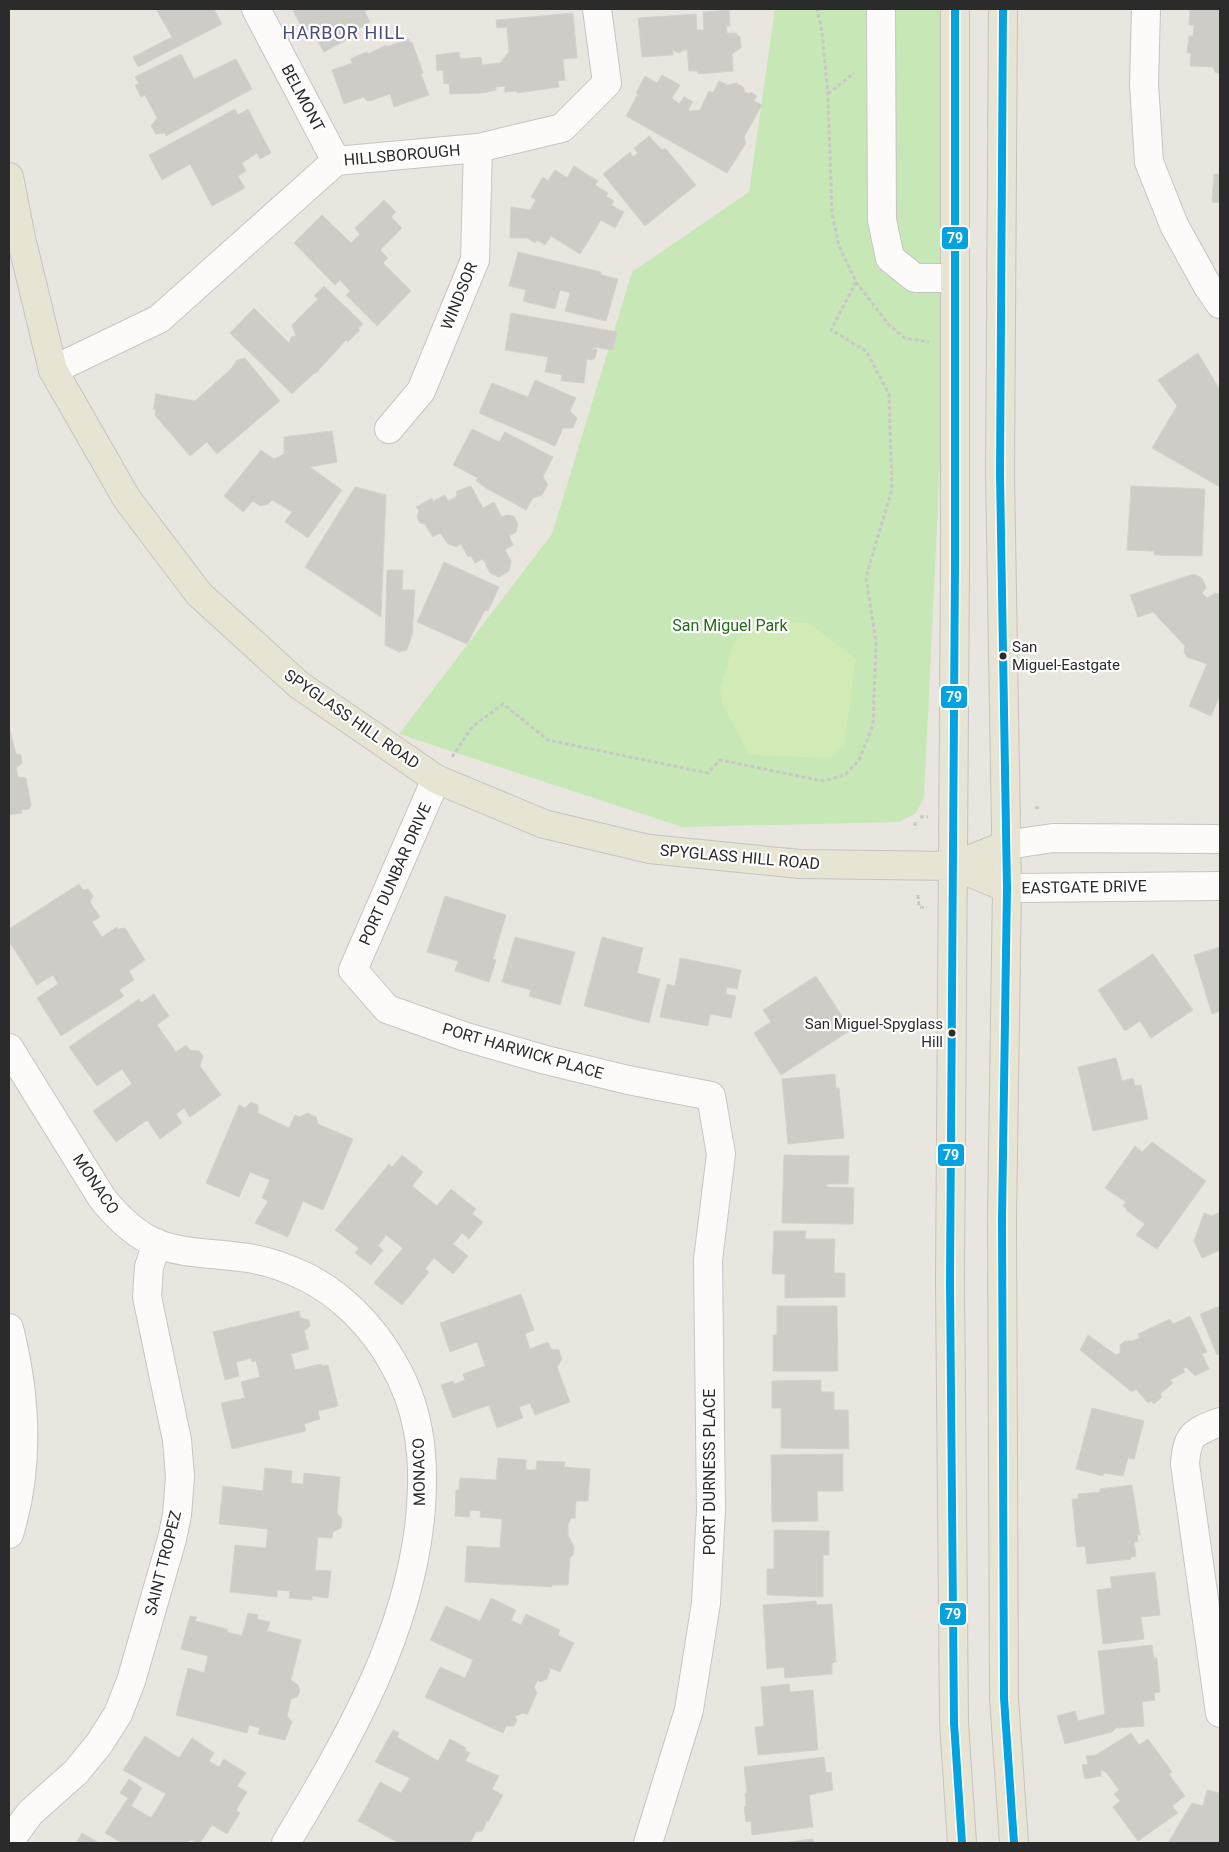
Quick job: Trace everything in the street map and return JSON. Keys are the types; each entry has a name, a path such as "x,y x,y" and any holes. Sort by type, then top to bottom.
{"main road":[{"path":"956,9 954,866 950,1282 954,1723 962,1843"},
{"path":"1004,9 1000,474 1007,888 1002,1220 1004,1688 1014,1843"},
{"name":"SPYGLASS HILL ROAD","path":"9,177 21,238 54,370 127,499 199,594 299,685 436,779 544,824 649,849 800,864 954,866"},
{"path":"954,866 1006,845"},
{"name":"EASTGATE DRIVE","path":"954,866 1007,888"}],"street":[{"name":"BELMONT","path":"256,9 336,161"},
{"name":"HILLSBOROUGH","path":"54,370 159,319 336,161 478,148 562,128 608,83 598,9"},
{"path":"881,9 882,220 890,258 915,278 955,278"},
{"path":"1146,9 1144,84 1149,162 1174,225 1216,290"},
{"name":"WINDSOR","path":"389,429 420,391 475,260 478,148"},
{"name":"PORT DUNBAR DRIVE","path":"353,970 436,779"},
{"path":"1006,845 1052,838 1220,839"},
{"name":"EASTGATE DRIVE","path":"1007,888 1220,886"},
{"name":"PORT HARWICK PLACE","path":"353,970 386,1009 466,1037 546,1060 628,1080 711,1096"},
{"name":"MONACO","path":"9,1048 102,1198 118,1218 156,1244 182,1252 242,1257 276,1265 307,1278 336,1296 361,1318 383,1344 400,1374 410,1397 420,1438 422,1485 419,1533 410,1580 397,1626 378,1671 332,1766 286,1843"},
{"name":"PORT DURNESS PLACE","path":"648,1843 689,1710 706,1603 711,1510 708,1260 721,1154 711,1096"},
{"name":"SAINT TROPEZ","path":"9,1842 30,1813 76,1772 99,1744 118,1714 131,1681 172,1539 177,1514 180,1477 177,1440 147,1297 149,1267 156,1244"},
{"path":"9,1328 17,1358 24,1437 21,1476 9,1534"},
{"path":"1220,1422 1192,1436 1186,1446 1185,1464 1220,1713"}],"path":[{"path":"817,9 822,32 828,95 832,214 839,246 856,282 889,325 906,338 955,348"},
{"path":"436,779 473,726 503,704 548,740 708,773 720,760 823,781 845,775 859,760 873,725 876,643 866,577 892,489 889,394 866,351 831,330 856,282"},
{"path":"1036,808 1041,807"},
{"path":"920,817 928,817"},
{"path":"915,822 915,829"},
{"path":"918,894 919,907"}],"green space":[{"name":"San Miguel Park","path":"775,9 948,9 947,319 924,798 916,813 899,822 682,827 399,734 552,534 632,272 749,192"},
{"path":"758,622 809,623 856,659 844,746 830,758 749,755 722,704 720,688 734,642"}],"building":[{"path":"156,9 214,9 222,24 138,67 133,57 172,37"},
{"path":"292,9 368,9 365,12 370,22 357,30 359,33 324,52 314,35 308,38"},
{"path":"1190,9 1220,9 1220,74 1215,72 1213,67 1190,66 1191,53 1187,53 1189,36 1193,36 1194,25 1189,25"},
{"path":"729,10 730,26 726,26 727,33 735,33 740,37 741,48 732,54 733,71 698,74 697,71 689,71 687,49 678,53 673,50 673,55 642,57 638,18 696,14 697,30 704,30 703,12"},
{"path":"573,13 577,58 563,59 565,80 558,81 559,87 517,93 517,91 505,92 505,86 496,87 496,90 483,93 450,94 449,83 444,84 443,70 437,71 436,55 459,52 460,59 481,57 482,65 500,63 509,52 507,27 497,28 496,20"},
{"path":"409,39 412,42 429,95 394,107 390,94 370,101 364,97 344,104 332,70 352,63 351,59 354,57 367,52 368,54 386,45 386,47"},
{"path":"181,54 194,79 236,59 252,89 166,136 165,133 156,134 151,126 157,118 145,95 141,97 135,85 139,84 135,77"},
{"path":"662,75 680,85 672,98 679,104 684,97 693,102 688,110 690,111 700,110 709,91 713,93 719,81 728,85 736,83 743,87 745,92 749,94 751,92 757,96 754,101 762,105 744,137 746,143 727,173 626,116 645,76 657,83"},
{"path":"235,109 238,115 248,109 271,153 260,159 257,153 242,163 246,171 238,176 245,188 212,206 190,164 162,180 149,155"},
{"path":"649,136 662,150 665,148 696,185 645,226 603,174 630,152 633,157 638,153 634,148"},
{"path":"574,166 598,181 595,185 608,193 606,196 614,201 611,205 624,212 615,228 601,220 580,254 551,236 545,245 537,240 535,243 527,238 510,238 511,207 530,210 536,200 531,197 543,177 548,181 555,170 567,178"},
{"path":"1214,174 1220,174 1220,203 1212,202"},
{"path":"384,200 396,212 391,217 402,228 380,250 388,258 383,263 411,291 377,326 346,295 350,291 340,280 335,285 294,243 322,215 351,243 360,234 355,228"},
{"path":"518,252 601,272 601,275 618,279 606,321 565,311 570,293 560,290 555,309 523,301 526,290 509,286"},
{"path":"324,286 363,324 358,328 360,330 348,342 346,340 315,374 292,394 230,333 254,308 289,343 291,337 296,336 292,325 318,299 314,296"},
{"path":"511,313 617,332 613,350 593,347 597,350 595,358 592,360 587,359 584,383 561,381 562,375 545,372 548,357 505,350"},
{"path":"1198,353 1220,390 1220,487 1152,448 1177,406 1158,380"},
{"path":"245,358 280,401 217,454 207,442 190,456 155,415 156,408 153,410 156,394 195,401 231,369 237,360"},
{"path":"535,380 576,398 570,411 577,418 573,428 563,428 555,446 479,413 492,383 528,397"},
{"path":"472,429 499,442 505,432 553,457 543,477 548,485 542,495 533,498 526,510 486,488 476,481 478,478 453,465"},
{"path":"332,431 337,462 310,467 342,490 308,538 285,522 292,512 272,500 268,504 260,506 253,501 243,512 224,496 261,450 274,459 284,454 284,437"},
{"path":"471,486 483,508 494,502 502,517 507,515 514,516 518,525 516,532 509,536 513,545 505,550 511,561 509,571 499,577 490,573 483,559 475,563 471,556 468,557 461,544 456,547 448,544 440,533 433,537 425,524 420,523 417,517 419,511 416,507 432,498 433,501 445,495 448,501 456,497 457,491"},
{"path":"1131,486 1205,489 1202,556 1154,555 1154,551 1127,550"},
{"path":"355,487 386,495 381,617 305,567"},
{"path":"444,562 499,587 488,611 485,610 467,644 417,622"},
{"path":"387,570 403,570 402,590 415,590 412,635 407,650 399,652 385,645"},
{"path":"1194,574 1202,578 1206,588 1202,593 1207,598 1215,593 1220,594 1220,695 1211,716 1189,706 1207,664 1187,657 1184,652 1185,646 1153,612 1138,617 1130,595"},
{"path":"9,727 16,754 21,755 22,763 16,768 18,777 26,778 31,805 29,809 21,810 22,813 9,815"},
{"path":"79,884 83,890 88,889 93,896 90,902 100,917 92,922 102,937 117,927 118,929 125,928 145,960 129,971 134,980 119,990 124,996 61,1036 37,998 58,984 53,975 37,985 9,941 9,929"},
{"path":"445,896 506,915 493,959 496,960 489,982 455,971 458,961 427,952"},
{"path":"515,937 575,952 560,1005 529,996 531,990 502,982"},
{"path":"602,937 643,948 637,973 660,979 649,1023 584,1006"},
{"path":"1220,947 1220,1011 1212,1014 1194,955"},
{"path":"1153,954 1193,1010 1151,1038 1140,1021 1125,1031 1098,990"},
{"path":"680,958 741,970 737,989 727,987 726,994 736,996 731,1018 710,1014 708,1026 660,1017 667,984 675,986"},
{"path":"816,976 851,1030 781,1075 754,1033 771,1022 763,1010"},
{"path":"154,994 169,1016 157,1025 176,1052 186,1045 190,1050 199,1051 203,1056 200,1066 221,1095 190,1117 184,1108 176,1114 182,1123 160,1139 147,1120 116,1142 93,1111 132,1084 122,1069 97,1086 69,1047 139,999 141,1003"},
{"path":"1116,1058 1122,1081 1133,1078 1135,1086 1141,1085 1148,1119 1093,1131 1078,1067"},
{"path":"835,1074 836,1088 839,1088 844,1138 788,1144 782,1079"},
{"path":"251,1102 258,1105 258,1113 289,1128 295,1115 300,1117 307,1113 316,1117 318,1124 353,1139 323,1210 303,1201 288,1237 255,1223 268,1201 262,1198 270,1180 250,1172 239,1197 206,1183 239,1105 245,1108"},
{"path":"1152,1142 1206,1181 1157,1249 1136,1235 1145,1224 1126,1210 1123,1206 1126,1202 1105,1188 1135,1146 1142,1152"},
{"path":"402,1155 423,1172 412,1186 437,1206 451,1189 476,1209 472,1214 483,1222 469,1239 462,1233 453,1244 468,1256 453,1274 434,1258 425,1269 429,1272 402,1305 374,1283 403,1248 386,1235 378,1246 383,1250 371,1265 355,1253 359,1248 335,1230 389,1164 392,1167"},
{"path":"784,1155 849,1156 848,1184 827,1184 827,1187 854,1188 853,1224 782,1223"},
{"path":"1220,1212 1220,1250 1202,1258 1194,1241 1204,1213 1212,1216"},
{"path":"774,1231 806,1231 805,1239 835,1239 834,1273 845,1273 845,1297 785,1298 785,1274 772,1274"},
{"path":"521,1294 534,1330 525,1334 530,1349 548,1342 551,1349 559,1350 562,1359 557,1367 570,1402 535,1415 530,1403 519,1407 523,1418 497,1428 489,1405 453,1418 441,1385 453,1381 454,1384 465,1380 463,1374 485,1366 477,1342 450,1352 440,1323"},
{"path":"777,1306 837,1306 838,1371 773,1371 773,1335 777,1335"},
{"path":"1220,1306 1220,1353 1217,1355 1200,1314"},
{"path":"299,1311 301,1318 309,1320 310,1326 304,1331 309,1349 291,1354 295,1370 321,1364 322,1366 328,1365 338,1406 318,1411 320,1419 304,1424 306,1431 232,1449 221,1403 245,1398 241,1382 260,1377 256,1361 252,1362 251,1358 236,1362 239,1376 225,1380 213,1332"},
{"path":"1190,1316 1207,1352 1202,1354 1209,1369 1195,1376 1186,1367 1183,1369 1185,1372 1170,1380 1173,1383 1160,1394 1162,1397 1154,1404 1151,1401 1148,1403 1136,1389 1132,1392 1080,1350 1088,1335 1116,1355 1120,1353 1120,1345 1125,1341 1140,1338 1138,1334 1170,1319 1173,1324"},
{"path":"821,1380 821,1392 834,1392 834,1410 848,1410 849,1449 781,1448 781,1408 772,1408 772,1381"},
{"path":"1092,1408 1144,1421 1134,1459 1128,1458 1123,1476 1104,1473 1103,1476 1076,1469"},
{"path":"843,1454 843,1491 817,1491 818,1521 772,1522 771,1455"},
{"path":"498,1458 526,1460 526,1470 536,1470 537,1461 565,1462 564,1467 590,1469 588,1501 576,1501 575,1519 571,1518 568,1525 568,1535 574,1547 573,1555 570,1558 568,1585 552,1585 552,1587 465,1582 467,1546 500,1548 502,1519 480,1517 481,1511 470,1510 469,1517 455,1516 456,1490 459,1490 460,1478 496,1480"},
{"path":"265,1468 292,1471 291,1483 303,1484 304,1473 340,1477 337,1513 342,1519 341,1528 333,1532 332,1538 318,1537 315,1570 331,1571 328,1598 312,1596 312,1600 289,1598 290,1591 277,1590 277,1597 230,1592 235,1545 266,1548 268,1529 219,1524 223,1486 263,1491"},
{"path":"1132,1485 1140,1535 1137,1535 1138,1542 1134,1542 1136,1556 1131,1557 1131,1559 1087,1564 1085,1546 1077,1547 1072,1499 1078,1499 1078,1494 1100,1492 1100,1489"},
{"path":"774,1530 829,1531 829,1555 823,1555 823,1597 767,1595 767,1569 774,1569"},
{"path":"1155,1572 1160,1615 1141,1617 1144,1639 1103,1644 1097,1590 1112,1588 1110,1577"},
{"path":"491,1598 516,1610 511,1620 521,1625 526,1614 560,1630 558,1635 574,1643 560,1672 548,1667 550,1670 547,1679 540,1682 538,1680 534,1687 537,1693 527,1715 524,1713 515,1716 517,1720 514,1726 506,1726 503,1733 425,1697 440,1667 465,1678 473,1660 430,1640 446,1606 480,1621"},
{"path":"816,1601 817,1605 832,1604 836,1662 832,1663 832,1674 785,1678 784,1667 767,1669 763,1605"},
{"path":"248,1613 258,1615 257,1619 270,1622 267,1631 301,1640 291,1680 298,1685 300,1691 297,1697 291,1699 287,1716 292,1722 285,1740 258,1734 260,1728 249,1725 247,1733 176,1715 188,1668 204,1673 208,1656 181,1649 190,1616 197,1617 195,1621 227,1629 227,1632 242,1636"},
{"path":"1152,1645 1154,1658 1157,1658 1160,1692 1154,1693 1155,1700 1142,1702 1144,1726 1116,1728 1112,1732 1065,1744 1057,1716 1075,1711 1078,1721 1105,1714 1098,1651"},
{"path":"789,1684 790,1692 813,1690 818,1750 758,1755 755,1727 764,1726 761,1687"},
{"path":"393,1730 399,1733 397,1737 438,1761 450,1739 466,1748 465,1750 470,1753 465,1761 499,1776 492,1789 503,1795 488,1822 485,1820 486,1824 482,1831 476,1832 470,1843 399,1843 358,1821 380,1782 401,1793 410,1778 375,1762"},
{"path":"1131,1733 1139,1745 1148,1739 1172,1772 1169,1774 1185,1796 1172,1806 1178,1813 1138,1841 1113,1807 1120,1801 1114,1794 1119,1790 1106,1772 1101,1770 1101,1776 1085,1779 1082,1765 1088,1764 1086,1756 1096,1755"},
{"path":"145,1736 179,1758 192,1738 214,1753 209,1761 219,1767 224,1759 246,1773 237,1786 247,1792 236,1810 240,1813 227,1834 212,1825 200,1843 190,1840 188,1843 122,1843 105,1833 128,1798 120,1793 129,1779 142,1788 131,1806 151,1818 166,1794 123,1770"},
{"path":"824,1757 826,1773 831,1772 833,1790 809,1795 813,1827 752,1835 751,1821 746,1822 744,1807 746,1806 745,1793 747,1793 744,1767"},
{"path":"1207,1790 1220,1793 1220,1843 1168,1843 1192,1803 1203,1806"},
{"path":"82,1833 99,1843 76,1843"},
{"path":"813,1839 814,1843 782,1843"}],"transit line":[{"name":"79","path":"955,9 955,565 950,1282 954,1723 962,1843"},
{"name":"79","path":"1003,9 1000,474 1007,888 1002,1219 1004,1698 1014,1843"}],"place":[{"name":"San Miguel-Eastgate","path":"1003,656"},
{"name":"San Miguel-Spyglass Hill","path":"952,1033"}],"district":[{"name":"HARBOR HILL","path":"344,32"}]}
